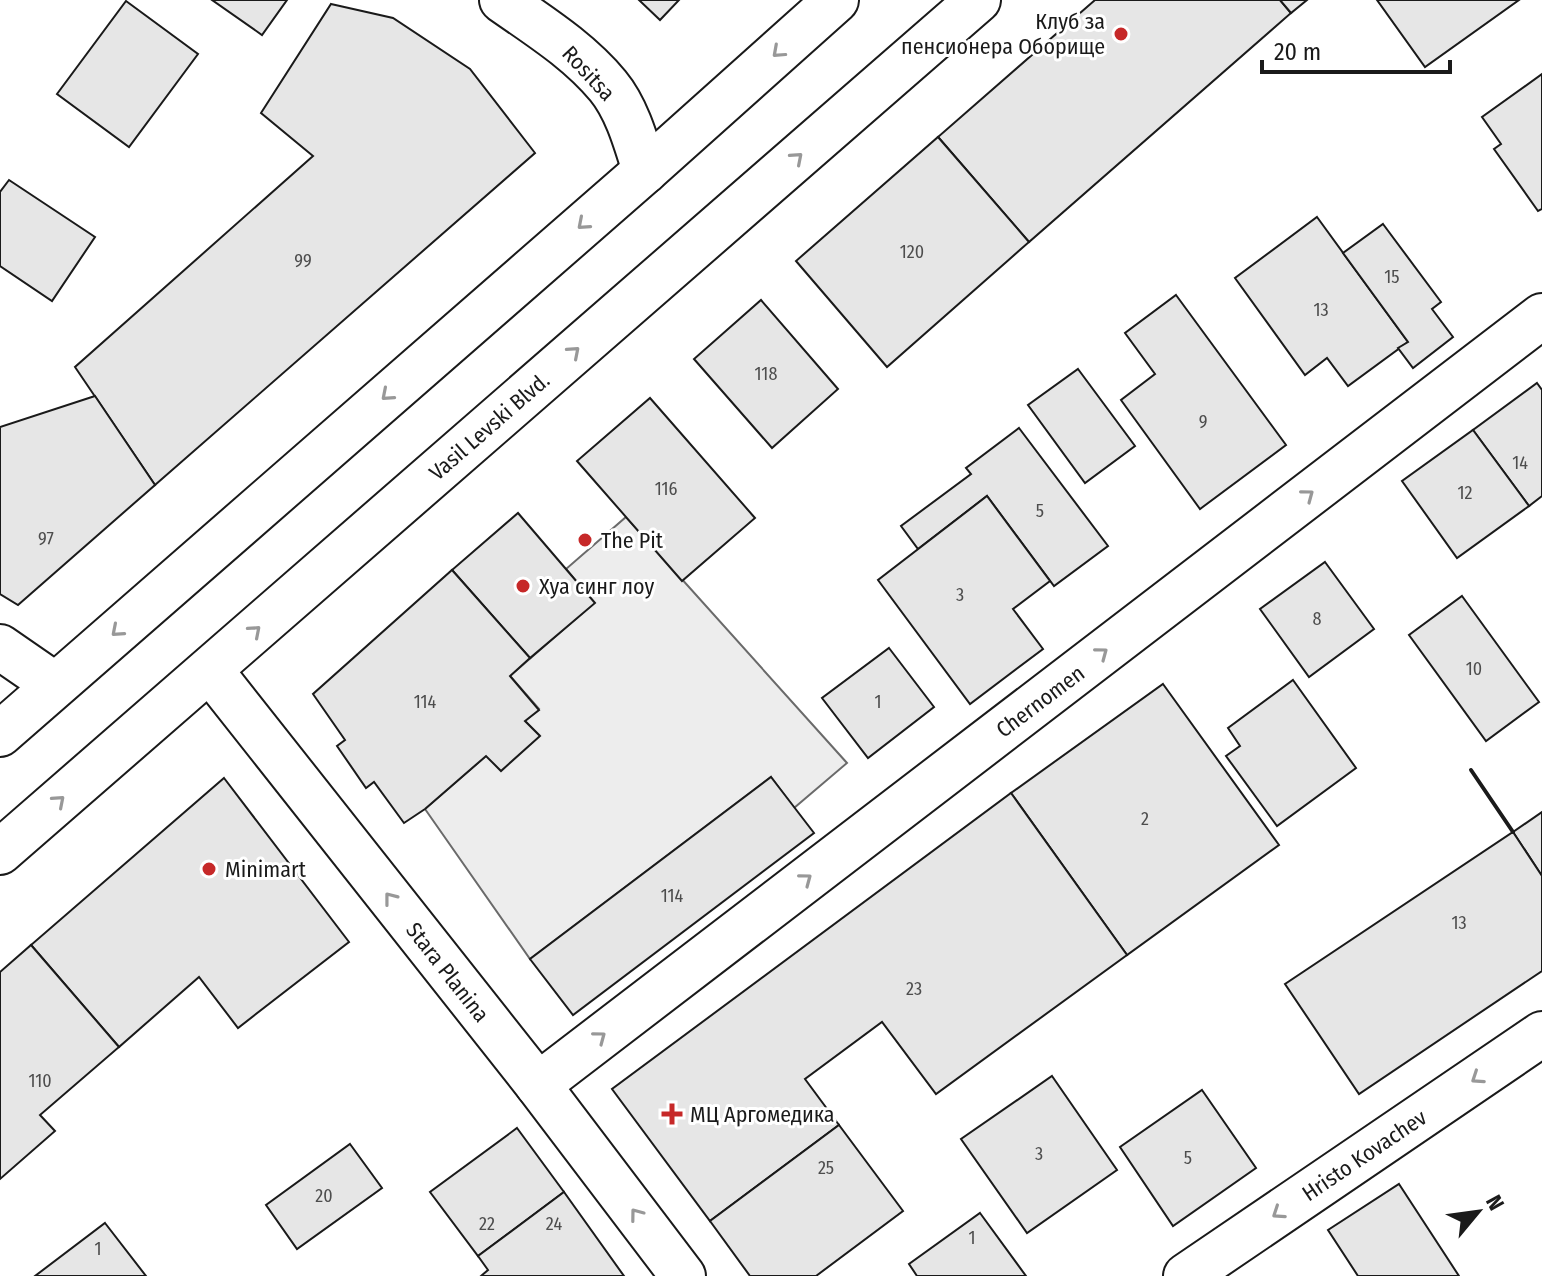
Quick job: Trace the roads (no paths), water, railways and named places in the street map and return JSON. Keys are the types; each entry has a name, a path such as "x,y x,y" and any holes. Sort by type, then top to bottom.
{"street":[{"name":"Rositsa","path":"502,0 575,52 609,87 632,131 645,171"},
{"path":"0,734 645,171 836,0"},
{"name":"Vasil Levski Blvd.","path":"0,852 978,0"},
{"name":"Chernomen","path":"538,1085 1542,316"},
{"path":"0,647 55,685"},
{"name":"Stara Planina","path":"210,670 538,1085 683,1276"},
{"name":"Hristo Kovachev","path":"1186,1276 1542,1034"}],"place":[{"name":"Клуб за пенсионера Оборище","path":"1121,34"},
{"name":"The Pit","path":"585,540"},
{"name":"Хуа синг лоу","path":"523,586"},
{"name":"Minimart","path":"209,869"},
{"name":"МЦ Аргомедика","path":"672,1114"}]}
